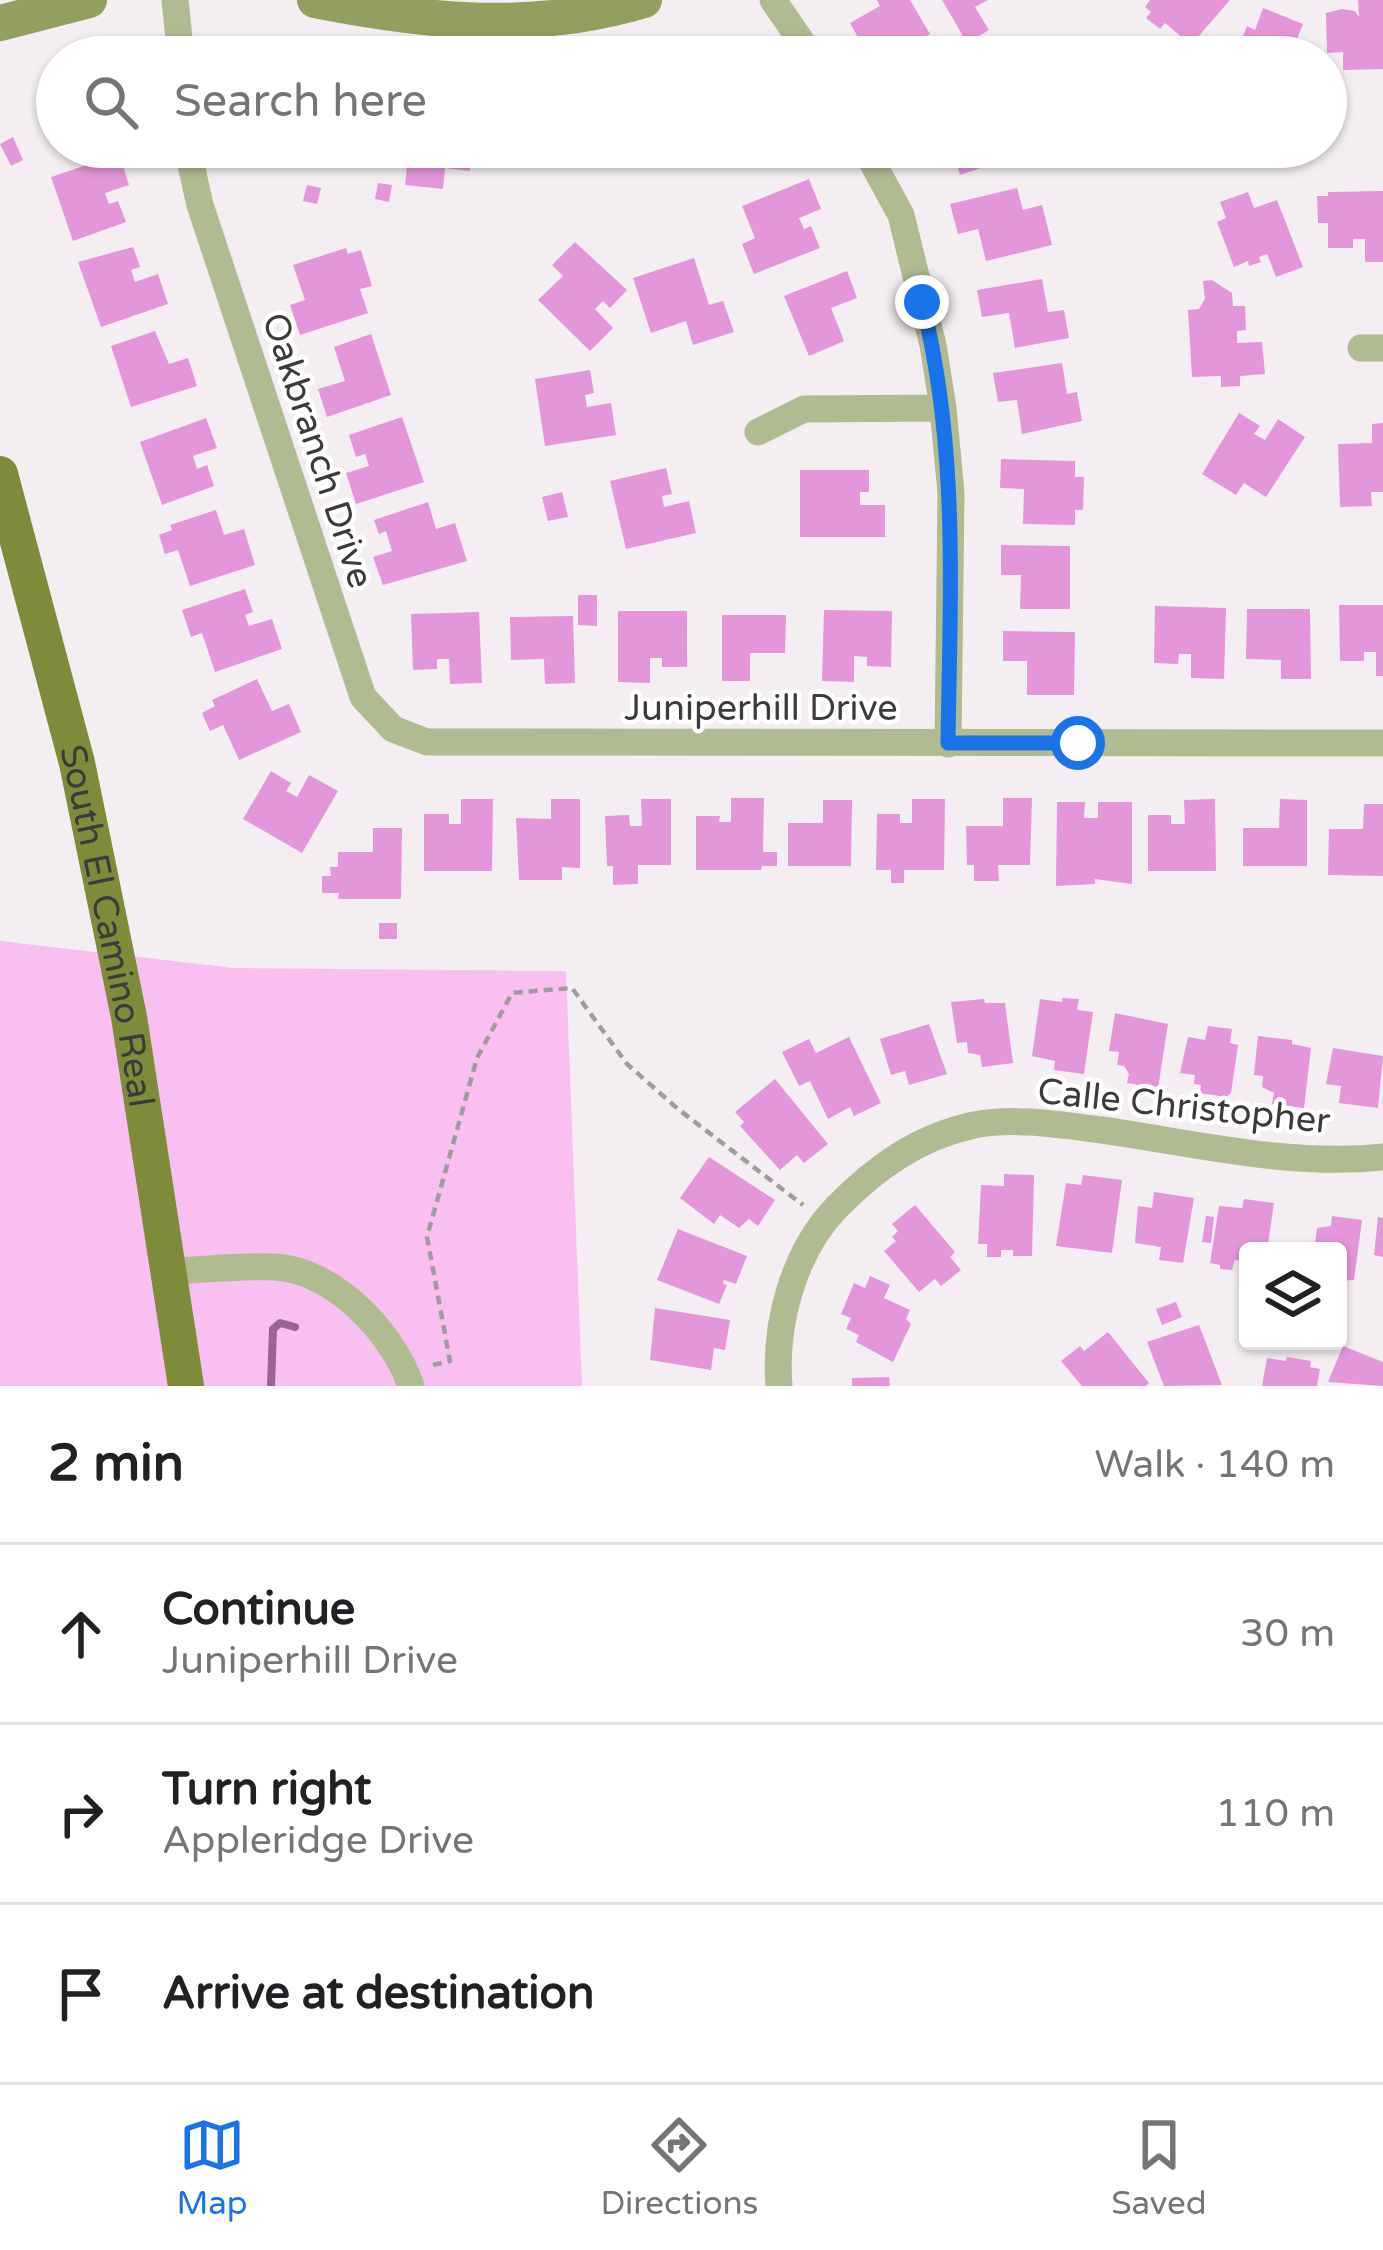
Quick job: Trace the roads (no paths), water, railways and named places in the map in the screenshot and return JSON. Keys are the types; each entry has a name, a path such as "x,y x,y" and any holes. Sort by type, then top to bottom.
{"main road":[{"name":"South El Camino Real","path":"0,474 77,763 129,1017 186,1386"}],"street":[{"path":"0,23 89,0"},
{"path":"175,0 179,36"},
{"path":"315,0 427,20 513,23 601,13 644,0"},
{"path":"773,0 798,36"},
{"name":"Oakbranch Drive","path":"192,168 200,205 362,697 393,729 427,742"},
{"path":"875,168 901,215 933,345 943,408 951,493 948,743"},
{"path":"758,432 804,409 943,408"},
{"name":"Juniperhill Drive","path":"427,742 1383,742"},
{"name":"Calle Christopher","path":"779,1386 781,1327 795,1276 821,1224 895,1155 936,1138 976,1125 1046,1123 1296,1158 1383,1157"},
{"path":"170,1271 280,1267 317,1280 379,1325 397,1350 412,1386"}],"waterway":[{"path":"271,1386 273,1329 280,1323 295,1327"}]}
